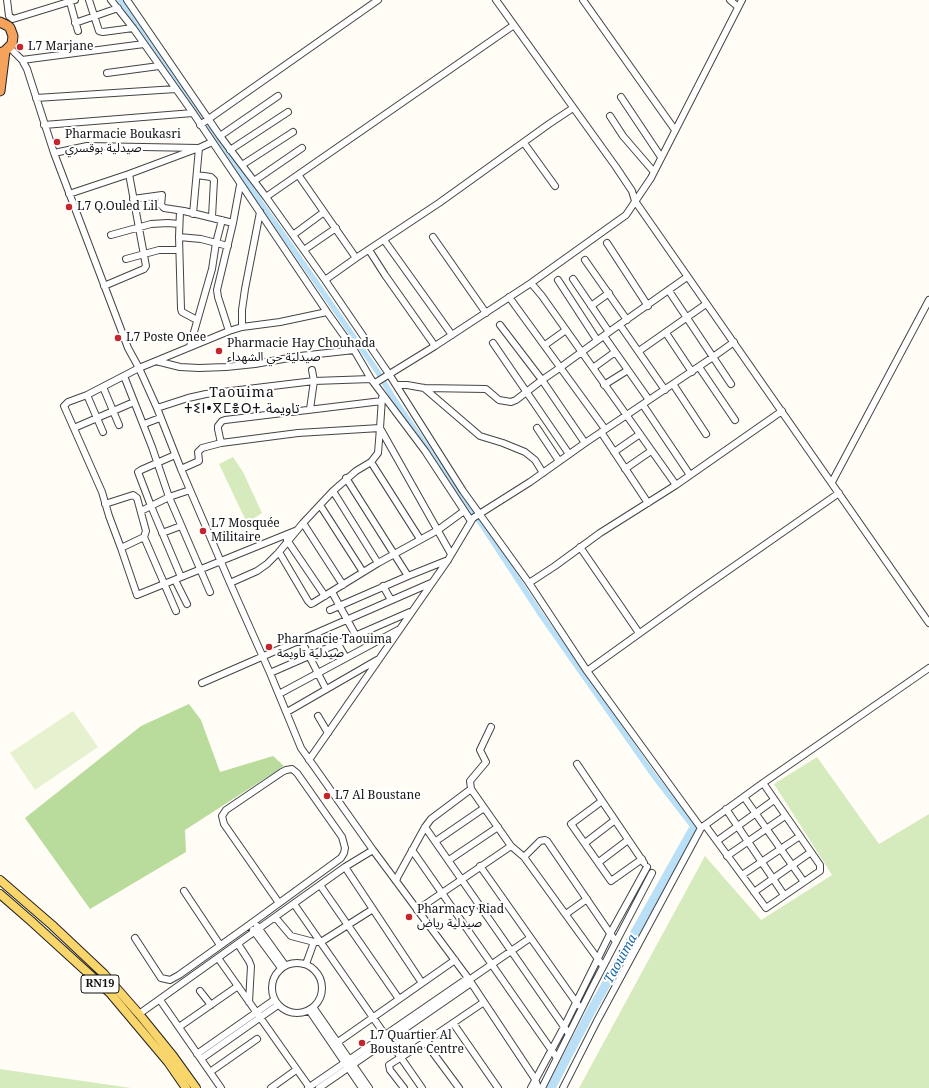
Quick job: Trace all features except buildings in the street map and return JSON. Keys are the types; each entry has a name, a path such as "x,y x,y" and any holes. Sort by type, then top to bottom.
{"highway":[{"path":"0,91 5,50 12,44 13,36 10,28 1,20"}],"main road":[{"name":"RN19","path":"0,880 52,925 104,974 173,1056 196,1088"},
{"name":"RN19","path":"0,894 110,993 168,1062 186,1088"}],"street":[{"path":"7,0 9,16 14,19 72,1 75,23 78,31"},
{"path":"89,0 98,29 101,32 133,28"},
{"path":"111,0 133,28 193,113 327,312 354,350 379,379"},
{"path":"127,0 208,120 294,235 325,280 379,379 382,398 378,453 371,462 346,478 302,523 279,552 267,564 256,572 230,583"},
{"path":"201,125 378,0"},
{"path":"496,0 625,180 632,191 635,201 687,277 782,410 929,624"},
{"path":"583,0 675,130"},
{"path":"730,0 738,8"},
{"path":"379,379 435,346 486,313 531,283 626,215 654,172 742,0"},
{"path":"75,23 118,8"},
{"path":"266,197 514,25"},
{"path":"22,60 144,44"},
{"path":"5,50 22,60 27,69 54,154 128,348 139,368 157,408 181,470 287,712 298,741 309,760 373,850 469,980 536,1079 538,1088"},
{"path":"107,73 159,66"},
{"path":"36,98 176,89"},
{"path":"220,136 278,96"},
{"path":"621,97 661,157"},
{"path":"325,280 573,108"},
{"path":"230,150 288,112"},
{"path":"44,125 193,113"},
{"path":"610,116 623,136 654,172"},
{"path":"242,165 293,132"},
{"path":"69,194 129,174 212,142"},
{"path":"524,143 555,186"},
{"path":"54,154 87,146 199,148"},
{"path":"193,214 199,148"},
{"path":"254,181 302,148"},
{"path":"104,286 145,268 146,264 129,174"},
{"path":"197,175 211,177 214,180 212,217"},
{"path":"298,176 356,258"},
{"path":"229,331 217,290 225,260 240,184"},
{"path":"134,199 162,195 162,207 212,217 233,223"},
{"path":"180,211 179,250 181,309 182,312 197,320"},
{"path":"242,327 242,310 245,288 260,212"},
{"path":"294,235 324,212"},
{"path":"190,346 212,269 216,243 222,220"},
{"path":"111,235 138,227 160,223 179,224"},
{"path":"304,250 336,228"},
{"path":"179,236 201,239 228,246"},
{"path":"433,237 486,313"},
{"path":"384,240 452,335"},
{"path":"607,243 648,306"},
{"path":"126,259 159,250 179,250"},
{"path":"369,250 435,346"},
{"path":"215,256 225,260"},
{"path":"586,260 627,320"},
{"path":"157,408 206,394 314,381 379,379 396,385 424,388 486,389 499,400 511,402 561,368 597,340 648,306 687,277"},
{"path":"573,279 591,306 615,352 649,400"},
{"path":"558,280 597,340"},
{"path":"531,283 542,296 626,416 676,484"},
{"path":"669,291 731,384"},
{"path":"591,306 609,293"},
{"path":"509,297 545,345 603,430 614,452 648,503"},
{"path":"832,482 929,300"},
{"path":"639,351 706,304"},
{"path":"295,531 137,595 102,492 64,406 68,402 87,395 139,368 229,331 242,327 280,322 327,312"},
{"path":"500,325 542,380 584,443"},
{"path":"620,325 665,390"},
{"path":"545,345 566,330"},
{"path":"666,333 692,372"},
{"path":"309,760 433,582 472,519 543,473 584,443 692,372 734,342"},
{"path":"493,343 569,454"},
{"path":"156,362 180,367 226,367 354,350"},
{"path":"593,368 615,352"},
{"path":"699,367 735,420"},
{"path":"310,409 314,381 312,370"},
{"path":"604,385 628,370"},
{"path":"124,376 144,424 169,497 210,592"},
{"path":"673,384 706,434"},
{"path":"396,385 463,491 529,583 587,671 703,826 717,841 766,908 821,869 820,865 763,783"},
{"path":"103,387 120,425"},
{"path":"424,388 480,436 525,452 535,460 543,473"},
{"path":"87,395 103,432"},
{"path":"221,443 218,426 225,420 382,398"},
{"path":"382,398 424,451 464,511 472,519"},
{"path":"74,428 134,402"},
{"path":"642,405 690,475"},
{"path":"529,583 600,533 690,475 782,410"},
{"path":"144,424 160,418"},
{"path":"181,470 199,461 198,452 202,448 221,443 298,433 380,428"},
{"path":"380,428 438,530 449,557"},
{"path":"537,428 560,461"},
{"path":"614,452 640,434"},
{"path":"626,469 651,451"},
{"path":"175,455 138,472 162,533 186,604"},
{"path":"371,462 420,540"},
{"path":"346,478 408,576"},
{"path":"140,510 169,497 190,490"},
{"path":"333,491 378,563"},
{"path":"587,671 839,493"},
{"path":"105,504 133,495 137,498 146,531 144,537 176,611"},
{"path":"320,505 363,572"},
{"path":"279,552 311,604 378,563 438,530 464,511"},
{"path":"302,523 343,585"},
{"path":"162,533 181,526"},
{"path":"121,548 144,537"},
{"path":"287,540 325,596"},
{"path":"580,547 639,633"},
{"path":"330,610 449,557"},
{"path":"202,683 433,582"},
{"path":"383,586 391,600"},
{"path":"332,592 356,636"},
{"path":"270,673 411,612"},
{"path":"279,694 317,675 399,629"},
{"path":"301,640 317,675 326,689"},
{"path":"338,644 346,658"},
{"path":"287,712 378,659"},
{"path":"563,1088 703,826 929,668"},
{"path":"318,716 328,733"},
{"path":"491,727 480,750 486,762 470,781 471,789 511,846 524,857 603,966"},
{"path":"542,1088 603,966 651,875 642,859 577,764"},
{"path":"135,938 161,978 166,980 175,978 341,858 345,848 342,837 297,773 292,769 282,772 226,810 222,816 224,824 279,902"},
{"path":"396,881 425,827 437,814 471,789"},
{"path":"744,797 804,882"},
{"path":"717,841 774,800"},
{"path":"602,801 571,824 611,881 642,859"},
{"path":"436,841 484,808"},
{"path":"726,809 739,826 784,895"},
{"path":"727,856 767,830 785,816"},
{"path":"585,843 615,820"},
{"path":"425,827 569,1034"},
{"path":"449,860 498,827"},
{"path":"742,875 800,836"},
{"path":"524,857 540,841 545,840 616,942"},
{"path":"599,862 628,840"},
{"path":"417,910 511,846"},
{"path":"139,1014 345,867 373,850"},
{"path":"412,850 557,1058"},
{"path":"754,892 810,852"},
{"path":"480,866 581,1010"},
{"path":"345,867 422,983"},
{"path":"531,1088 564,1027 610,934 647,867"},
{"path":"320,885 399,999"},
{"path":"184,891 220,945"},
{"path":"566,914 587,899"},
{"path":"294,904 422,1088"},
{"path":"276,917 291,936 314,942 321,942 373,909"},
{"path":"251,923 283,967"},
{"path":"218,958 309,1088 349,1064 387,1036 530,938"},
{"path":"306,964 314,942"},
{"path":"238,944 252,966 249,1002"},
{"path":"338,1042 455,960"},
{"path":"299,962 306,964 318,973 322,987 321,995 318,1001 311,1008 296,1013 289,1012 276,1002 272,993 273,979 283,967 299,962"},
{"path":"179,1027 238,986"},
{"path":"200,991 210,1005"},
{"path":"160,1000 221,1088"},
{"path":"199,1056 276,1002"},
{"path":"404,1088 390,1070 389,1066 484,1002"},
{"path":"311,1008 338,1042 349,1064"},
{"path":"311,1008 349,1064 369,1088"},
{"path":"453,1023 498,1088"},
{"path":"319,1088 341,1073 349,1064 362,1058 387,1036"},
{"path":"210,1072 257,1039"},
{"path":"425,1042 459,1088"},
{"path":"362,1058 357,1075 362,1088"},
{"path":"271,1088 296,1070"},
{"path":"341,1073 357,1075"}],"green space":[{"path":"233,457 243,472 262,513 247,523 219,464"},
{"path":"189,704 201,720 220,772 273,756 284,766 185,830 186,852 90,909 25,818 141,726"},
{"path":"73,711 98,747 35,790 10,753"},
{"path":"817,757 879,844 929,814 929,1088 579,1088 705,856 761,920 832,875 774,784"},
{"path":"0,1069 131,1088 0,1088"}],"waterway":[{"path":"120,0 379,374 392,396 482,525 541,615 654,776 695,829 692,831"},
{"name":"Taouima","path":"551,1088 591,1011 692,831"}],"place":[{"name":"L7 Marjane","path":"20,47"},
{"name":"Pharmacie Boukasri صيدلية بوقسري","path":"57,142"},
{"name":"L7 Q.Ouled Lil","path":"69,207"},
{"name":"L7 Poste Onee","path":"118,338"},
{"name":"Pharmacie Hay Chouhada صيدلية حي الشهداء","path":"219,351"},
{"name":"L7 Mosquée Militaire","path":"203,531"},
{"name":"Pharmacie Taouima صيدلية تاويمة","path":"269,647"},
{"name":"L7 Al Boustane","path":"327,796"},
{"name":"Pharmacy Riad صيدلية رياض","path":"409,917"},
{"name":"L7 Quartier Al Boustane Centre","path":"362,1043"}],"district":[{"name":"Taouima ⵜⵉⵏ•ⴳⵎⴻⵔⵜ تاويمة","path":"242,402"}]}
